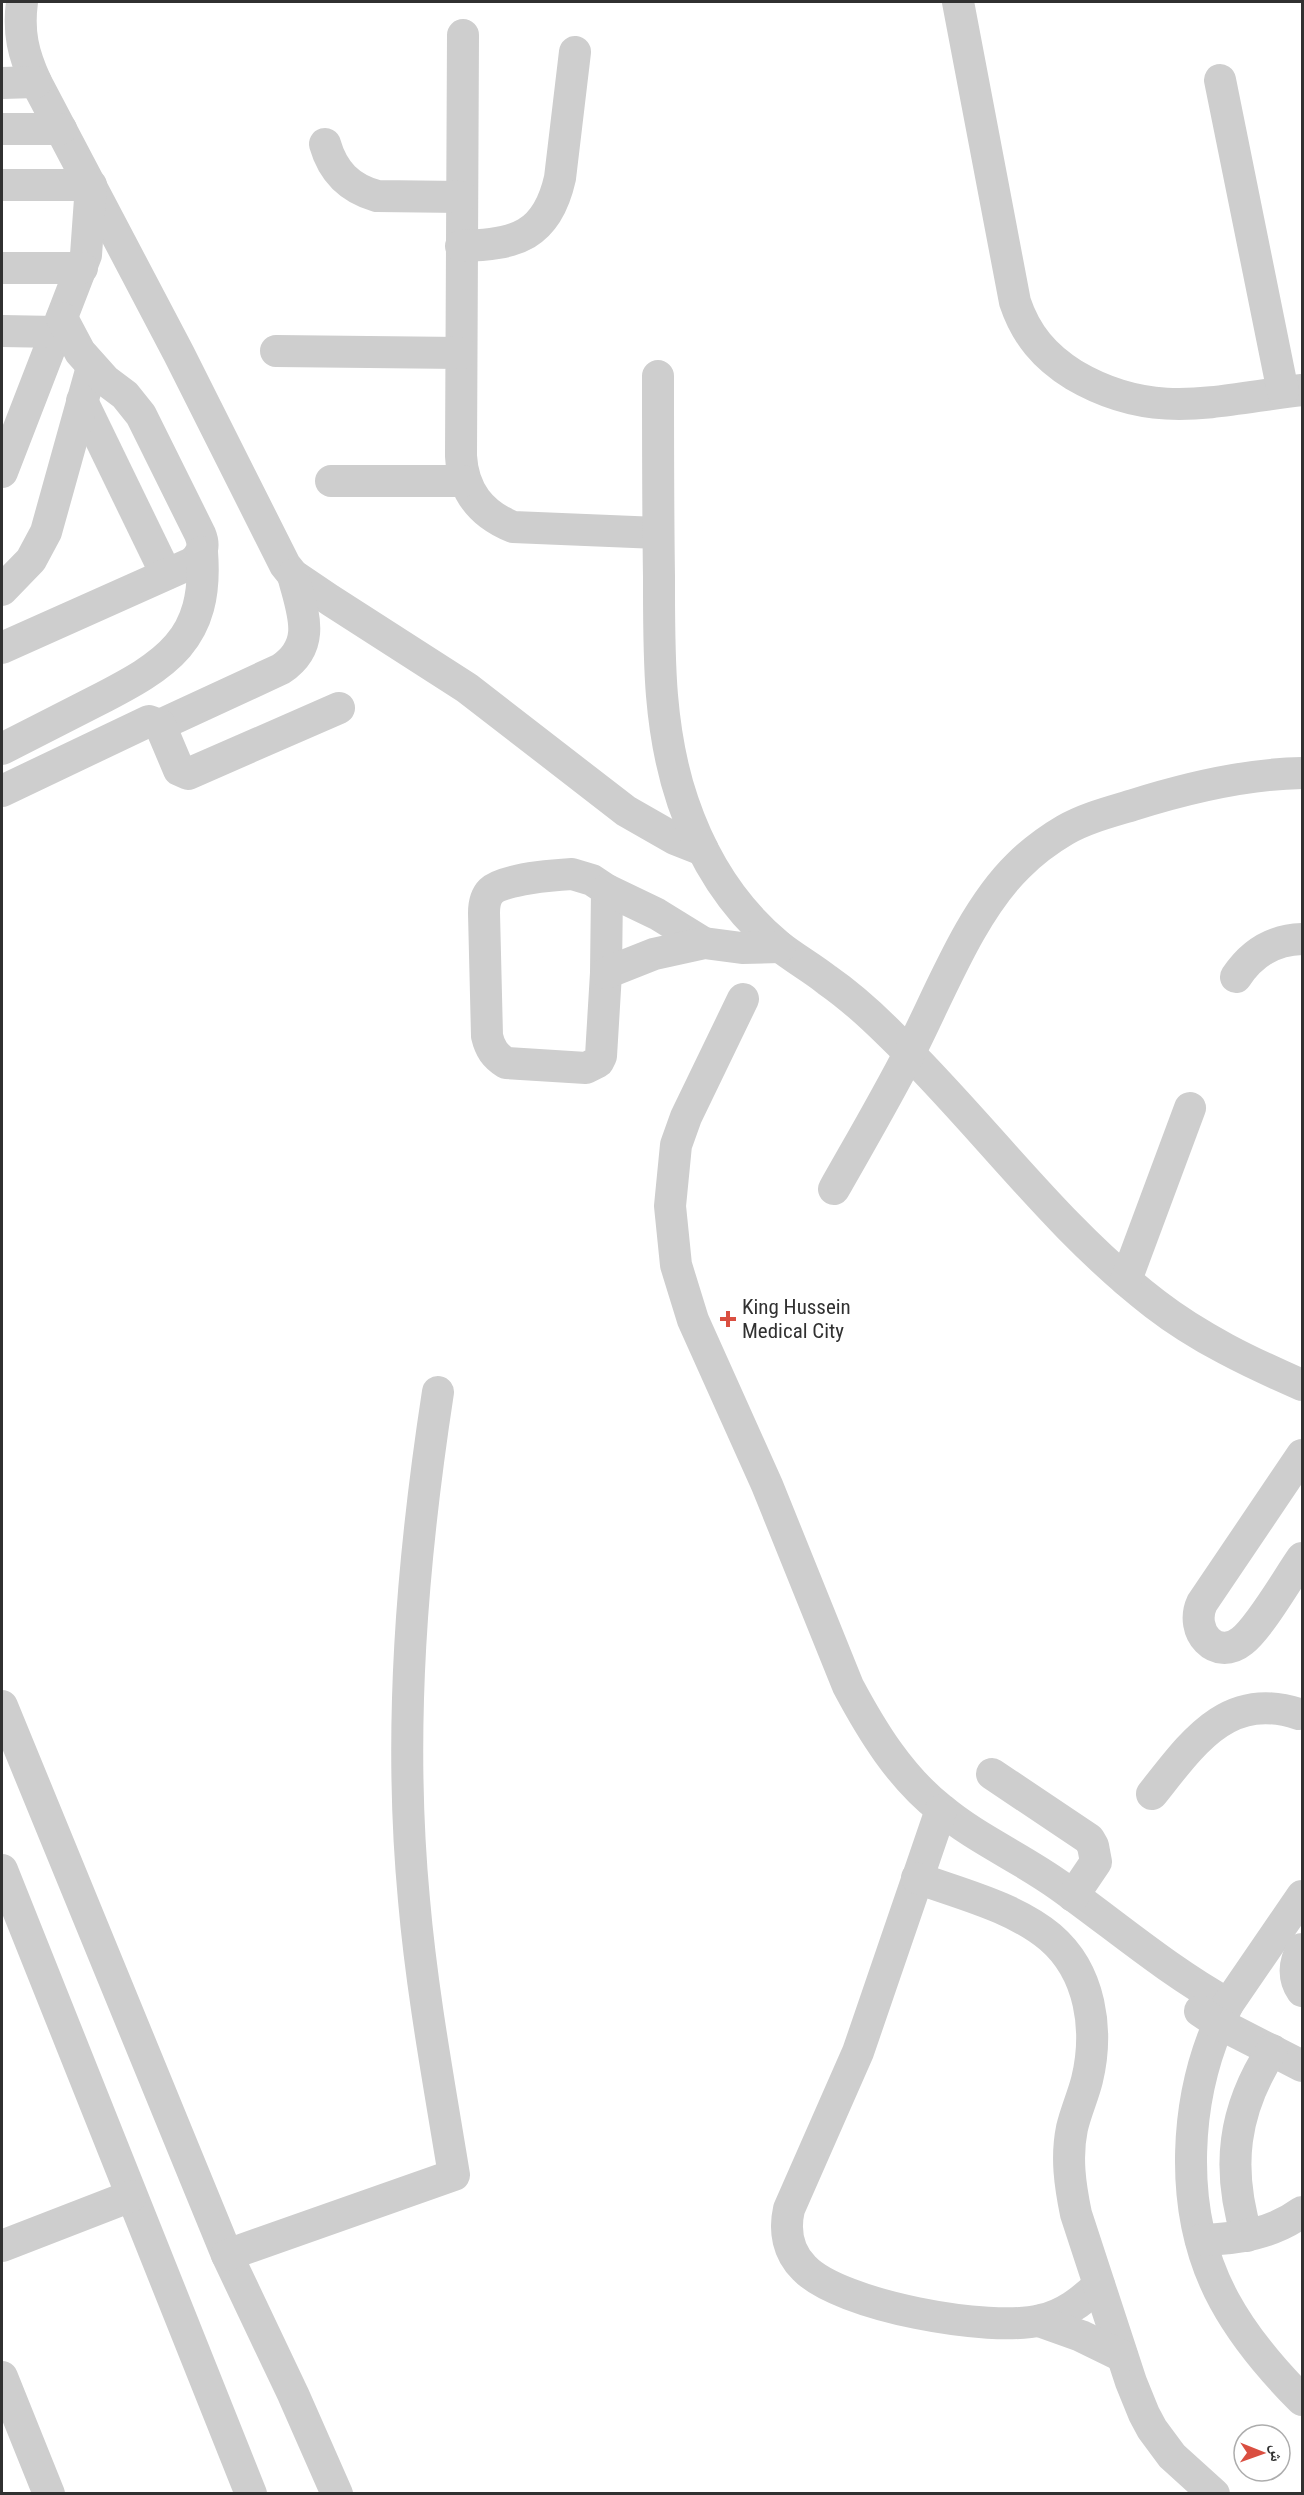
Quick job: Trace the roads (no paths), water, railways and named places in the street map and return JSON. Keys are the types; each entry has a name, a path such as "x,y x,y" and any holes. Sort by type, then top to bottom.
{"street":[{"path":"958,2 1014,302 1020,318 1037,346 1062,367 1098,388 1136,401 1177,405 1293,391 1220,80"},
{"path":"18,6 22,45 36,82 179,354 278,554 293,575 467,688 626,811 675,839 703,850"},
{"path":"463,35 461,456 464,481 470,493 486,512 513,527 658,533"},
{"path":"461,246 508,243 523,237 537,226 548,212 556,196 560,178 575,52"},
{"path":"2,83 36,82"},
{"path":"2,129 60,129"},
{"path":"325,144 335,168 353,187 365,192 377,196 462,196"},
{"path":"2,185 91,185"},
{"path":"2,472 84,262 91,185"},
{"path":"2,268 84,262 104,248 123,246"},
{"path":"2,332 59,325"},
{"path":"2,749 137,680 168,657 190,626 198,609 202,590 203,546 200,534 141,415 125,395 92,367 59,325"},
{"path":"276,351 461,353"},
{"path":"2,590 31,560 46,532 92,367"},
{"path":"657,376 659,648 664,726 683,802 713,869 739,905 780,947 850,998 910,1053 1064,1220 1126,1280 1156,1305 1193,1330 1232,1353 1302,1385"},
{"path":"82,401 166,574"},
{"path":"331,481 464,481"},
{"path":"2,648 192,563 202,552"},
{"path":"160,725 281,669 297,656 305,636 305,626 293,575"},
{"path":"2,791 145,722 153,721 160,725 178,770 188,774 339,708"},
{"path":"834,1190 910,1053 981,913 1017,866 1040,846 1065,830 1092,818 1163,796 1252,777 1302,773"},
{"path":"607,890 603,1049 598,1062 593,1066 580,1068 506,1063 496,1057 489,1047 487,1036 484,914 486,898 491,891 505,884 572,874 592,880 607,890 657,914 704,943"},
{"path":"1236,978 1244,966 1264,948 1277,942 1302,939"},
{"path":"606,973 654,954 704,943 742,948 780,947"},
{"path":"743,999 686,1117 676,1145 670,1206 672,1237 679,1274 693,1320 767,1485 848,1686 863,1714 937,1820 996,1865 1223,2014 1272,2050 1302,2066"},
{"path":"1126,1280 1190,1108"},
{"path":"226,2255 454,2175 422,1975 414,1899 407,1758 412,1600 419,1526 438,1392"},
{"path":"1302,1455 1202,1603 1197,1619 1202,1636 1216,1646 1233,1646 1241,1642 1253,1629 1302,1558"},
{"path":"2,1706 226,2255 338,2493"},
{"path":"1152,1794 1196,1740 1233,1714 1266,1708 1286,1710 1301,1717"},
{"path":"992,1774 1089,1839 1096,1862 1073,1896"},
{"path":"937,1820 858,2052 789,2209 786,2222 787,2235 796,2259 815,2278 886,2306 956,2320 1008,2323 1039,2321 1072,2308 1099,2285"},
{"path":"937,1820 1034,1868 1171,1970 1223,2014"},
{"path":"2,1870 251,2493"},
{"path":"918,1878 1000,1909 1035,1927 1062,1950 1081,1980 1091,2013 1092,2048 1087,2080 1072,2128 1069,2168 1076,2214 1122,2356 1137,2398 1152,2429 1172,2456 1214,2493"},
{"path":"1302,1896 1223,2014 1203,2070 1194,2124 1192,2181 1201,2240 1210,2269 1239,2325 1261,2355 1302,2400"},
{"path":"1302,1949 1295,1969 1302,1991"},
{"path":"1247,2236 1236,2195 1235,2151 1238,2130 1251,2088 1272,2050"},
{"path":"2,2246 131,2196"},
{"path":"1201,2240 1247,2236 1279,2226 1302,2212"},
{"path":"1039,2321 1082,2336 1122,2356"},
{"path":"2,2378 49,2493"}],"place":[{"name":"King Hussein Medical City","path":"728,1319"}]}
